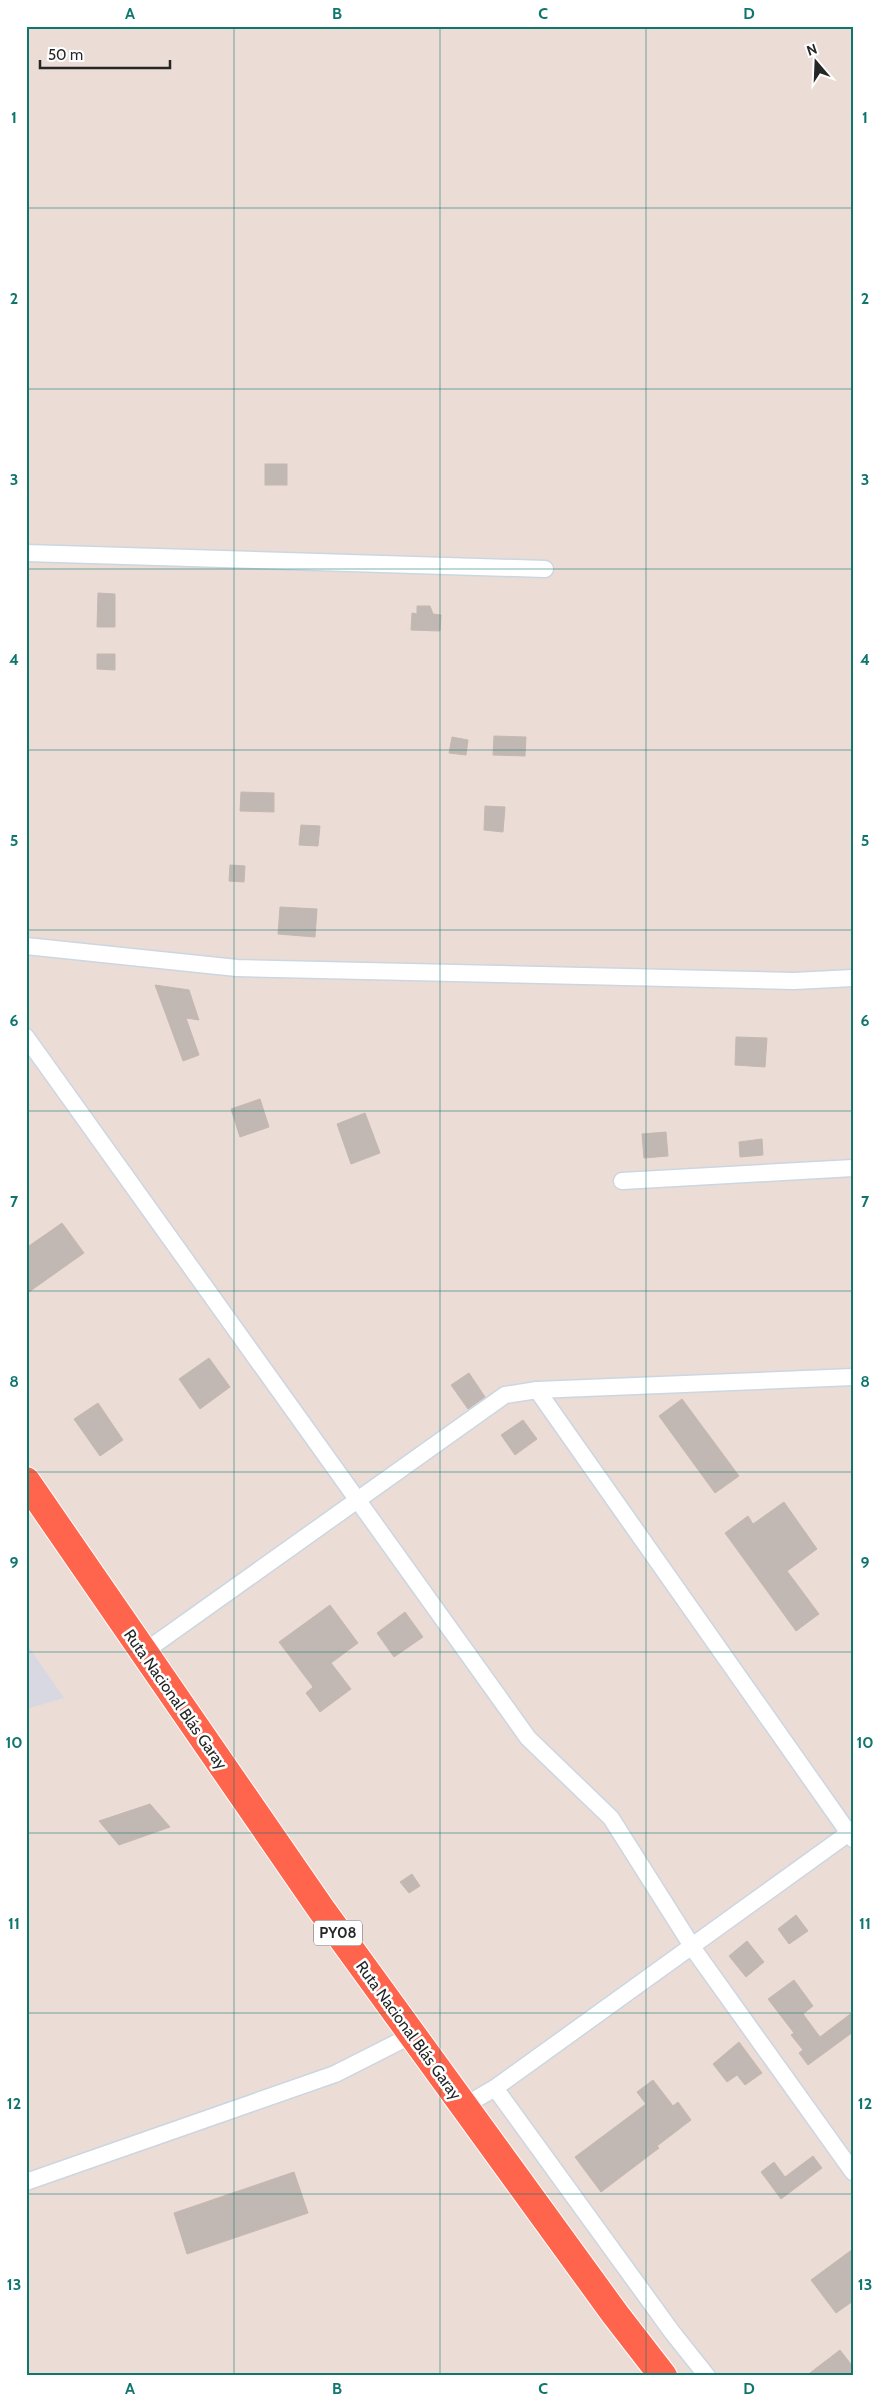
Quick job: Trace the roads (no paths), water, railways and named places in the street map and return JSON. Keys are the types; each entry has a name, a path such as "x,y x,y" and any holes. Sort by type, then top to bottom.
{"highway":[{"name":"Ruta Nacional Blás Garay","path":"26,1481 321,1909 615,2314 663,2376"}],"street":[{"path":"26,554 545,570"},
{"path":"26,946 238,968 794,981 853,978"},
{"path":"26,1037 528,1738 611,1818 692,1945 853,2172"},
{"path":"622,1181 853,1168"},
{"path":"144,1652 505,1395 537,1390 853,1377"},
{"path":"464,2106 495,2088 692,1945 851,1834 537,1390"},
{"path":"26,2182 335,2074 412,2035"},
{"path":"495,2088 672,2332 707,2376"}]}
